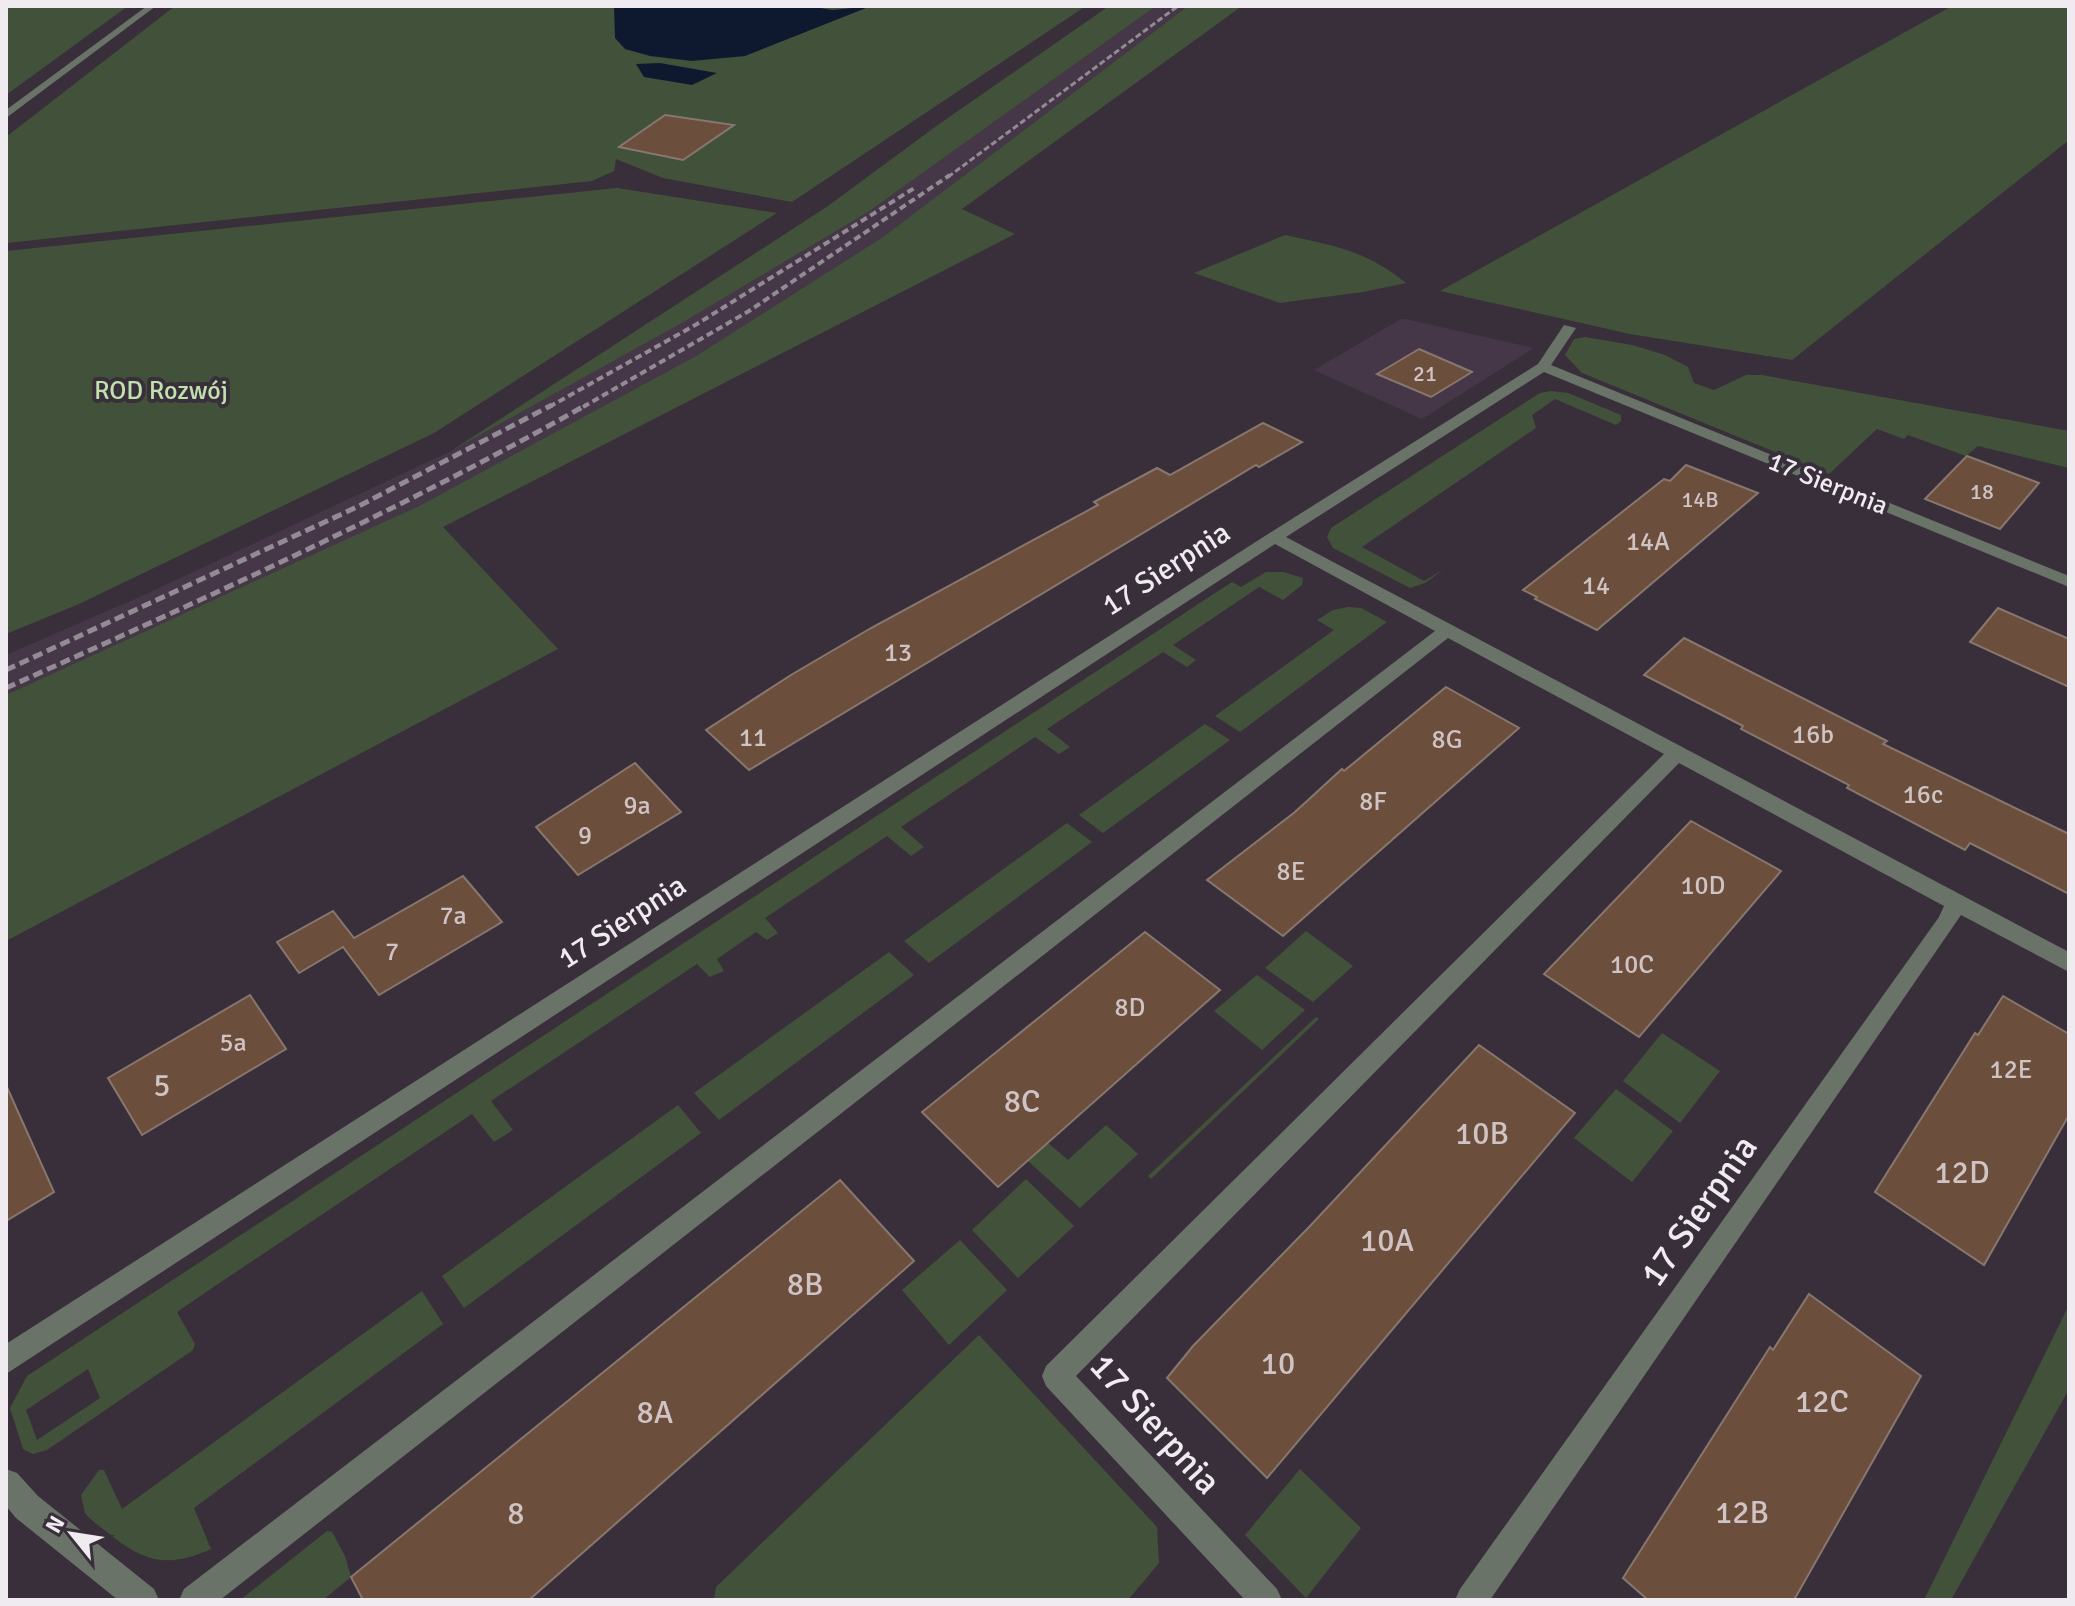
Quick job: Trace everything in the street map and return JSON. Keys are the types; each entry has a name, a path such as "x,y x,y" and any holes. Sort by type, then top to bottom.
{"street":[{"path":"6,115 152,6"},
{"name":"17 Sierpnia","path":"6,1360 1274,537 1543,367 1569,328"},
{"name":"17 Sierpnia","path":"1543,367 2069,582"},
{"name":"17 Sierpnia","path":"1274,537 1675,755 2069,963"},
{"path":"195,1600 1446,631"},
{"name":"17 Sierpnia","path":"1266,1600 1056,1376 1675,755"},
{"name":"17 Sierpnia","path":"1471,1600 1948,921 1956,902"},
{"path":"6,1484 27,1507 143,1600"}],"shaded area":[{"path":"1156,6 1188,6 883,237 696,356 419,506 6,695 6,655 144,595 451,451 680,324 868,212"},
{"path":"1401,319 1534,348 1422,419 1314,370"}],"green space":[{"path":"6,6 128,6 6,95"},
{"path":"175,6 1086,6 792,202 663,178 616,159 614,171 592,181 6,243 6,137"},
{"path":"1109,6 1156,6 868,212 680,324 451,451 828,206"},
{"path":"1188,6 1242,6 962,209 1015,234 443,527 558,649 6,941 6,695 419,506 696,356 883,237"},
{"path":"1952,6 2069,6 2069,140 1792,360 1630,334 1440,291"},
{"name":"ROD Rozwój","path":"617,188 777,213 434,433 79,604 6,634 6,251"},
{"path":"1285,235 1363,256 1406,283 1280,303 1194,273"},
{"path":"1585,337 1632,345 1665,355 1688,367 1694,383 1714,390 1746,375 1762,375 2069,431 2069,468 1978,446 1966,456 1908,435 1904,439 1877,429 1829,474 1582,373 1565,355 1574,339"},
{"path":"1540,393 1568,393 1621,415 1621,421 1616,425 1555,399 1532,415 1536,428 1362,547 1424,581 1444,569 1425,583 1410,588 1333,548 1327,537 1331,528"},
{"path":"1266,572 1283,572 1303,578 1302,585 1283,600 1259,587 1173,645 1196,660 1187,667 1163,652 1047,729 1070,747 1059,754 1035,737 901,827 924,847 911,856 887,836 765,918 778,933 767,940 756,932 717,959 724,971 710,977 697,964 491,1101 513,1130 494,1142 472,1114 215,1286 177,1312 195,1344 193,1350 47,1450 33,1454 23,1449 10,1408 27,1376 1232,582 1241,587","holes":["88,1369 100,1398 37,1440 26,1410"]},
{"path":"1361,608 1387,622 1240,732 1215,716 1334,630 1317,620 1333,610"},
{"path":"1205,724 1230,740 1103,833 1079,815"},
{"path":"1067,823 1092,842 929,963 904,941"},
{"path":"1306,931 1353,966 1313,1002 1265,968"},
{"path":"889,952 914,975 719,1120 694,1093"},
{"path":"1257,975 1305,1010 1262,1050 1214,1011"},
{"path":"1316,1017 1319,1019 1151,1179 1148,1176"},
{"path":"1662,1033 1720,1071 1680,1123 1623,1081"},
{"path":"1616,1089 1673,1131 1632,1182 1574,1138"},
{"path":"678,1105 701,1133 464,1308 442,1276"},
{"path":"1106,1125 1138,1154 1080,1208 1028,1161 1048,1143 1068,1160"},
{"path":"1026,1179 1074,1226 1018,1278 972,1230"},
{"path":"960,1240 1007,1290 949,1345 902,1290"},
{"path":"422,1291 443,1324 194,1508 211,1549 183,1559 149,1557 126,1546 85,1513 81,1495 99,1470 104,1470 122,1509"},
{"path":"2067,1309 2069,1389 1951,1600 1924,1600"},
{"path":"979,1335 1157,1527 1159,1563 1128,1600 714,1600 716,1587"},
{"path":"1300,1469 1361,1528 1306,1598 1245,1535"},
{"path":"327,1531 332,1532 345,1556 351,1577 323,1600 240,1600"}],"water":[{"path":"614,6 807,6 833,10 871,6 745,56 692,61 650,56 625,49 615,38"},
{"path":"660,63 717,73 692,85 644,77 636,64"}],"building":[{"path":"665,115 734,125 683,160 619,147"},
{"path":"1419,349 1472,372 1431,397 1377,374"},
{"path":"1263,423 1302,442 1259,467 1256,465 749,770 706,730 871,628 1098,505 1094,502 1157,468 1170,475"},
{"path":"1967,456 2039,483 2000,529 1925,499"},
{"path":"1686,465 1758,493 1597,630 1523,590 1664,479 1670,481"},
{"path":"1998,608 2069,639 2069,687 1970,642"},
{"path":"1684,638 1887,741 1883,744 2069,834 2069,894 1970,843 1965,850 1741,729 1743,726 1644,675"},
{"path":"1446,687 1519,728 1283,936 1207,880 1295,812 1342,769 1344,771"},
{"path":"635,763 681,812 578,875 536,827"},
{"path":"1691,821 1781,871 1639,1037 1544,974"},
{"path":"463,876 502,922 379,995 343,947 299,973 277,942 333,911 354,938"},
{"path":"1145,932 1220,990 998,1187 922,1112"},
{"path":"250,995 286,1049 142,1135 108,1078"},
{"path":"2003,996 2069,1034 2069,1115 1984,1265 1875,1192 1975,1033 1978,1035"},
{"path":"1479,1045 1575,1113 1267,1478 1167,1378 1193,1346"},
{"path":"6,1085 54,1192 6,1221"},
{"path":"840,1180 914,1261 529,1600 363,1600 351,1577"},
{"path":"1809,1294 1921,1376 1794,1600 1648,1600 1623,1578 1770,1347 1773,1350"}],"railway":[{"path":"948,177 1178,6"},
{"path":"583,407 749,311 950,175"},
{"path":"549,407 697,324 916,187"},
{"path":"6,670 357,507 552,405"},
{"path":"6,688 372,518 586,405"}]}
